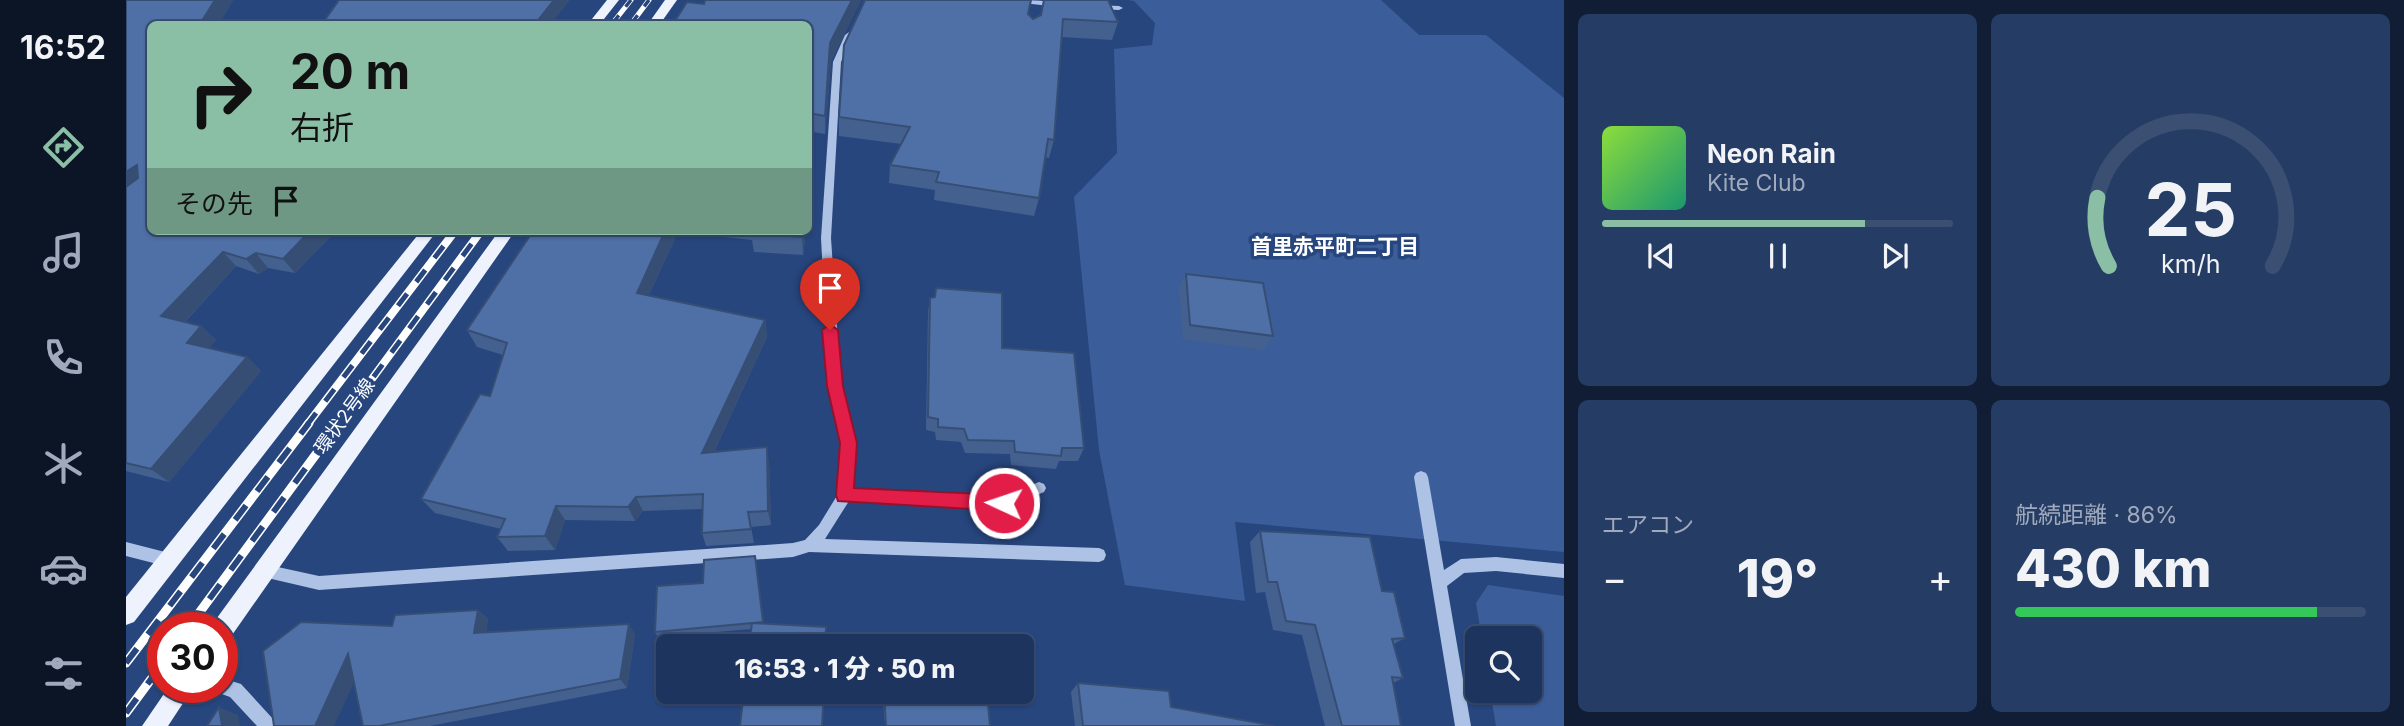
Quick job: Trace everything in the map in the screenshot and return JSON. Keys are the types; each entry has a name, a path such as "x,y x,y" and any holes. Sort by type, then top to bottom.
{"main road":[{"path":"596,21 613,0"},
{"path":"656,21 671,0"},
{"path":"126,614 426,235"},
{"name":"環状2号線","path":"235,612 504,235"},
{"path":"155,726 171,703"}],"street":[{"path":"1014,0 1036,9 1068,6"},
{"path":"1081,6 1119,8"},
{"path":"809,545 824,530 845,495 849,443 835,386 826,238 837,62 856,20"},
{"path":"1421,477 1463,726"},
{"path":"845,495 1004,503 1038,488"},
{"path":"264,571 319,583 793,550 809,545 1099,555"},
{"path":"126,549 169,560"},
{"path":"1439,583 1461,566 1496,564 1564,571"},
{"path":"238,694 268,726"}],"shaded area":[{"path":"1128,0 1381,0 1419,35 1486,35 1564,98 1564,552 1235,522 1245,601 1125,585 1099,450 1074,197 1117,153 1114,49 1152,45 1155,23 1134,1"},
{"path":"1488,585 1564,596 1564,726 1496,726 1492,703 1542,703 1542,626 1480,626 1476,603"}],"building":[{"path":"126,0 215,0 202,21 147,21 147,235 306,235 283,259 256,253 246,259 223,252 161,316 201,326 187,343 247,357 151,469 126,463 126,187 138,178 137,165 126,172"},
{"path":"339,0 554,0 537,21 324,21"},
{"path":"705,0 852,0 830,43 825,116 812,114 812,21 675,21 687,2 704,4"},
{"path":"865,0 1031,0 1028,14 1033,19 1041,15 1044,0 1108,0 1118,22 1063,19 1054,140 1048,139 1039,198 936,182 939,172 890,165 910,127 839,117 844,45"},
{"path":"530,235 663,235 637,293 765,320 702,453 767,447 768,511 748,512 751,529 702,533 703,494 636,497 628,507 556,506 545,536 497,537 505,519 421,499 480,394 490,396 507,343 467,330"},
{"path":"769,235 802,235 802,237"},
{"path":"1186,274 1263,283 1273,336 1190,325"},
{"path":"936,288 1002,293 1002,348 1074,353 1084,448 1062,448 1061,456 1015,452 1014,441 968,440 964,429 938,427 938,419 928,417 930,298 935,297"},
{"path":"1260,531 1370,537 1382,591 1394,592 1405,638 1392,639 1403,678 1392,677 1401,726 1342,726 1315,625 1286,621 1277,582 1268,582"},
{"path":"755,556 763,622 655,632 657,586 703,583 704,560"},
{"path":"478,610 474,633 629,624 620,679 379,726 363,726 348,654 315,726 274,726 263,651 301,622 392,626 395,615"},
{"path":"752,623 826,627 826,634 751,634"},
{"path":"1078,683 1169,691 1171,707 1275,726 1083,726"},
{"path":"743,704 823,704 822,726 740,726"},
{"path":"885,704 988,704 990,726 886,726"},
{"path":"219,707 222,726 207,726"}],"railway":[{"path":"614,21 631,0"},
{"path":"633,21 649,0"},
{"path":"307,425 452,235"},
{"path":"338,425 478,235"},
{"path":"126,663 309,423"},
{"path":"200,612 339,423"},
{"path":"126,713 147,685"}],"district":[{"name":"首里赤平町二丁目","path":"1335,247"}],"route":[{"path":"830,330 835,386 849,443 845,495 1004,503"}]}
